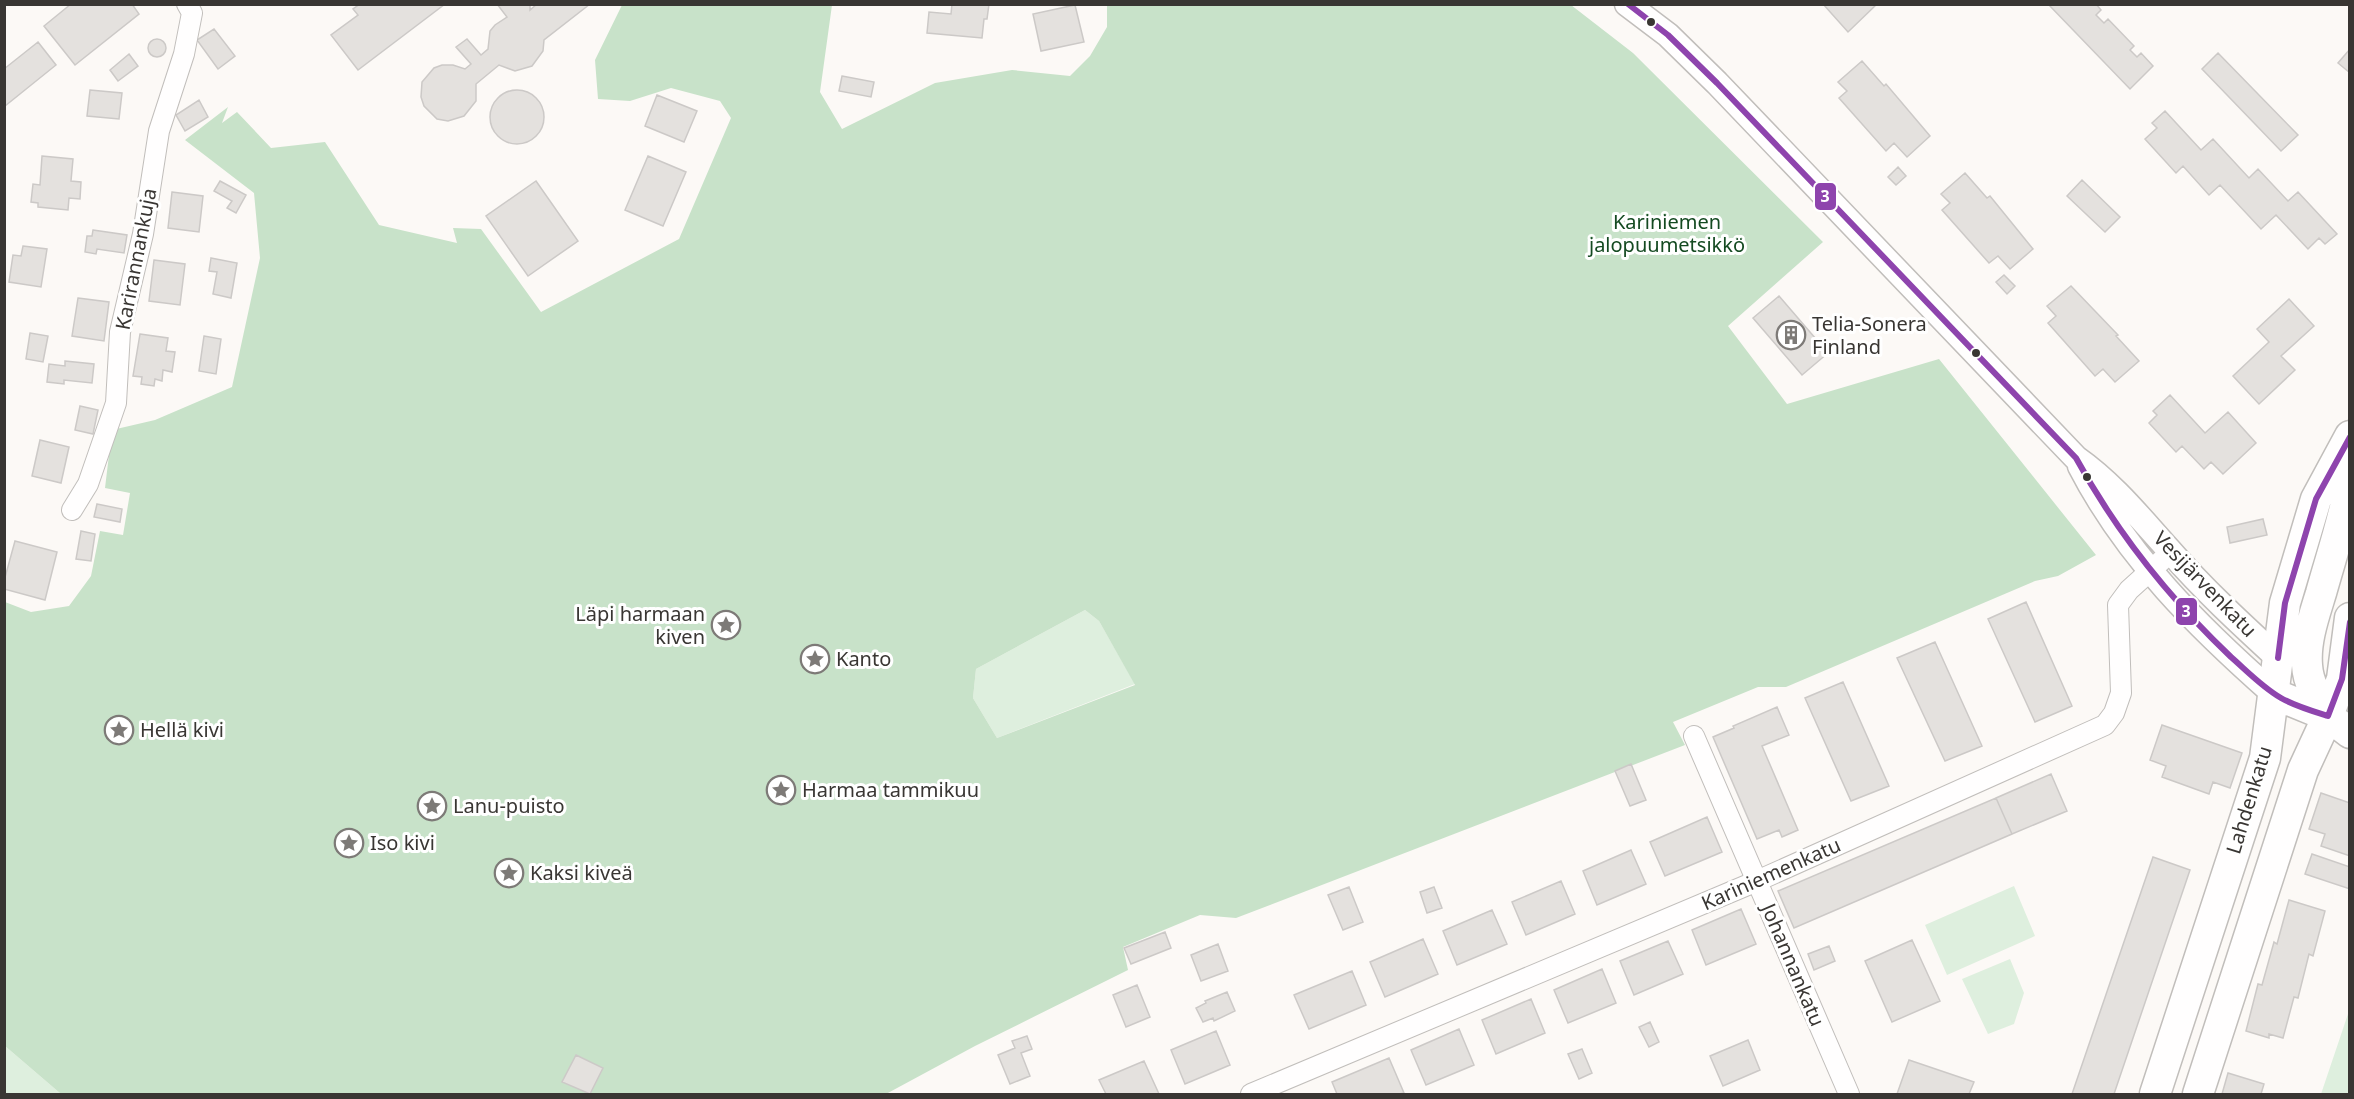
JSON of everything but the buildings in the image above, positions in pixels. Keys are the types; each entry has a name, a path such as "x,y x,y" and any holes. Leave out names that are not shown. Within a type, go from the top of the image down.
{"main road":[{"name":"Lahdenkatu","path":"2155,1095 2265,758 2285,603 2316,499 2349,436"},
{"path":"2339,725 2313,689 2307,667 2308,646 2315,613 2345,508 2349,485"},
{"name":"Lahdenkatu","path":"2198,1095 2303,770 2339,725 2346,682 2349,618"},
{"name":"Vesijärvenkatu","path":"2278,658 2346,682"},
{"name":"Vesijärvenkatu","path":"2274,694 2339,725"}],"street":[{"name":"Karirannankuja","path":"72,510 88,484 116,403 120,332 143,234 159,131 184,54 192,13 187,4"},
{"name":"Vesijärvenkatu","path":"1627,4 1668,35 1718,83 2076,458 2100,475 2241,624 2278,658"},
{"name":"Vesijärvenkatu","path":"2076,458 2105,511 2149,571 2204,630 2274,694"},
{"name":"Kariniemenkatu","path":"1251,1095 1291,1087 2105,725 2114,713 2121,693 2118,605 2129,590 2171,552"},
{"name":"Johannankatu","path":"1694,736 1848,1095"}],"green space":[{"name":"Kariniemen jalopuumetsikkö","path":"622,5 832,5 820,92 842,129 935,83 1012,70 1070,76 1090,56 1107,27 1107,5 1571,5 1633,53 1823,242 1728,326 1787,404 1939,359 2096,555 2058,576 2035,581 1786,687 1758,687 1673,722 1685,745 1236,918 1200,915 1123,947 1128,970 975,1046 886,1094 61,1094 5,1046 5,602 31,612 69,606 91,576 100,531 123,535 130,493 105,488 112,430 155,420 232,387 260,258 254,193 185,140 228,107 222,123 237,112 271,148 325,142 379,225 457,243 453,228 481,229 541,312 679,239 731,118 720,101 671,88 630,101 598,99 595,60","holes":["1085,610 1099,621 1135,685 997,738 973,698 976,669"]},
{"path":"1085,610 1099,621 1135,684 997,738 973,698 976,669"},
{"path":"2014,886 2035,936 1947,975 1925,925"},
{"path":"2010,959 2024,993 2014,1024 1988,1034 1962,979"},
{"path":"2349,1011 2349,1094 2321,1094"},
{"path":"5,1046 61,1094 5,1094"}],"transit line":[{"name":"3","path":"1628,4 1668,35 1717,83 2076,458 2109,512 2146,564 2186,612 2255,679 2286,701 2328,716 2342,679 2350,622"},
{"name":"3","path":"2278,658 2285,603 2316,499 2350,437"}],"place":[{"name":"Telia-Sonera Finland","path":"1791,335"},
{"name":"Läpi harmaan kiven","path":"726,625"},
{"name":"Kanto","path":"815,659"},
{"name":"Hellä kivi","path":"119,730"},
{"name":"Harmaa tammikuu","path":"781,790"},
{"name":"Lanu-puisto","path":"432,806"},
{"name":"Iso kivi","path":"349,843"},
{"name":"Kaksi kiveä","path":"509,873"}]}
